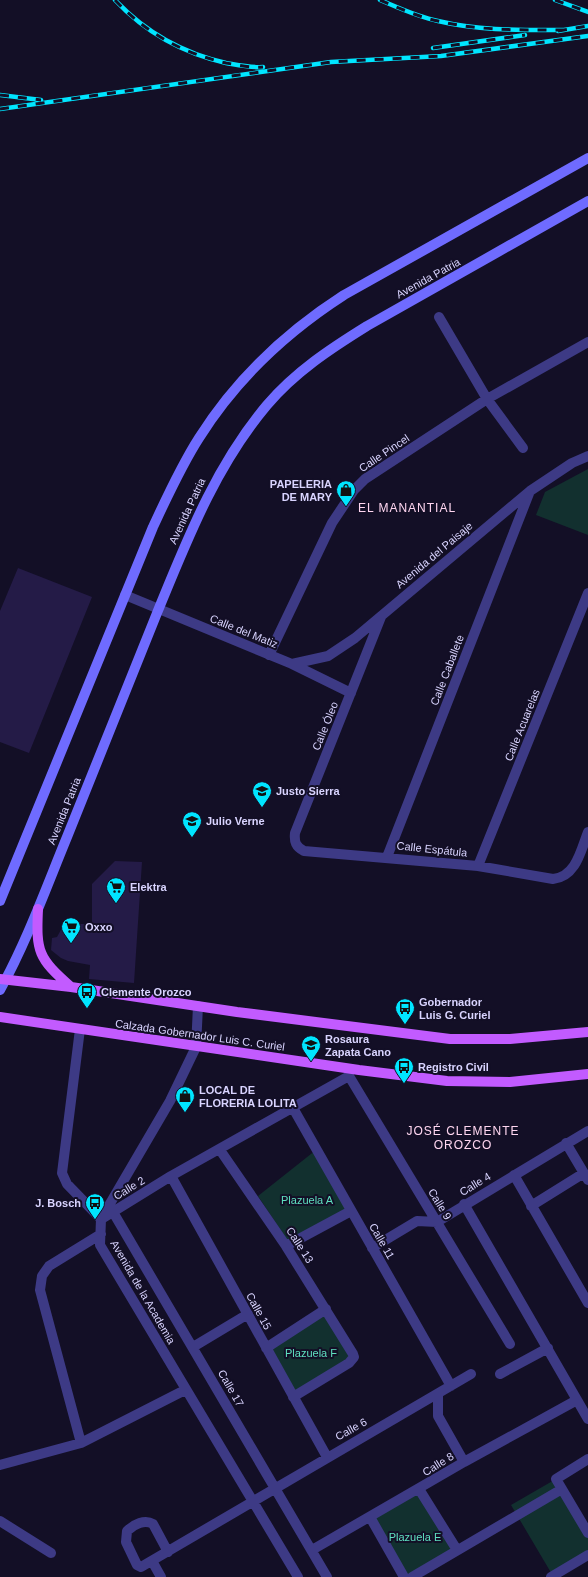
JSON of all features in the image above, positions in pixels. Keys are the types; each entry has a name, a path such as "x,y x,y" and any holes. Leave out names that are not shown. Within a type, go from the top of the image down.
{"main road":[{"path":"38,909 36,934 39,949 55,973 71,987"},
{"path":"3,979 450,1039 510,1039 588,1032"},
{"name":"Calzada Gobernador Luis C. Curiel","path":"0,1017 196,1047 447,1081 510,1082 588,1074"}],"street":[{"name":"Avenida Patria","path":"0,901 153,527 172,486 199,438 226,400 258,363 311,316 344,295 588,158"},
{"name":"Avenida Patria","path":"0,990 3,979 38,909 184,544 217,477 232,451 268,405 289,382 310,363 367,326 588,201"},
{"path":"440,317 487,399 523,448"},
{"name":"Calle Pincel","path":"269,655 332,523 354,490 364,479 487,399 588,342"},
{"name":"Avenida del Paisaje","path":"292,664 328,656 355,638 530,491 572,463 588,456"},
{"name":"Calle Caballete","path":"387,857 530,491"},
{"name":"Calle Acuarelas","path":"478,866 588,593"},
{"name":"Calle del Matiz","path":"126,595 292,664 351,693"},
{"name":"Calle Óleo","path":"296,845 294,839 295,833 381,617"},
{"name":"Calle Espátula","path":"296,845 304,851 478,866 553,878 566,876 574,866 588,832"},
{"path":"80,1029 62,1173 67,1184 101,1219 170,1101 196,1047 198,1006"},
{"name":"Calle 2","path":"101,1219 171,1176 220,1150 349,1076"},
{"name":"Calle 9","path":"349,1076 510,1344"},
{"name":"Calle 11","path":"293,1108 451,1386"},
{"name":"Calle 4","path":"436,1222 588,1131"},
{"path":"531,1206 586,1176 566,1144"},
{"name":"Calle 13","path":"220,1150 286,1246 352,1351 354,1357 348,1364 333,1374 293,1397"},
{"path":"514,1175 588,1303"},
{"name":"Calle 15","path":"171,1176 326,1457"},
{"name":"Calle 9","path":"464,1204 588,1419"},
{"path":"286,1246 351,1211"},
{"name":"Calle 17","path":"113,1212 327,1577"},
{"name":"Avenida de la Academia","path":"101,1219 100,1245 185,1390 298,1577"},
{"path":"372,1248 417,1221 436,1222"},
{"path":"81,1443 40,1290 42,1276 49,1266 101,1234"},
{"path":"266,1348 326,1309"},
{"path":"193,1347 248,1314"},
{"path":"500,1374 548,1348"},
{"name":"Calle 6","path":"168,1552 326,1457 438,1395 471,1374"},
{"path":"0,1465 81,1443 185,1390"},
{"path":"438,1395 438,1416 464,1462"},
{"name":"Calle 8","path":"312,1550 464,1462 577,1400"},
{"path":"588,1459 556,1479 588,1533"},
{"path":"419,1489 457,1550"},
{"path":"412,1577 562,1489"},
{"path":"370,1517 404,1577"},
{"path":"0,1521 51,1553"},
{"path":"142,1522 150,1522 153,1524 168,1552 141,1567 137,1565 126,1542 126,1535 130,1528 142,1522"},
{"path":"550,1577 588,1555"},
{"path":"152,1561 161,1577"}],"green space":[{"path":"588,469 588,535 536,515 545,492"},
{"name":"Plazuela A","path":"316,1150 351,1211 292,1247 258,1196"},
{"name":"Plazuela F","path":"326,1309 354,1357 293,1397 266,1348"},
{"path":"556,1479 588,1534 588,1555 553,1576 511,1505"},
{"name":"Plazuela E","path":"419,1489 457,1550 404,1577 370,1517"}],"building":[{"path":"18,568 92,597 29,753 0,742 0,611"},
{"name":"Elektra","path":"115,861 142,862 134,983 89,979 90,965 68,961 61,958 51,950 52,938 57,937 63,926 68,924 92,924 92,884"}],"railway":[{"path":"115,0 127,12 152,32 194,54 226,63 250,67 263,67"},
{"path":"380,0 423,17 469,27 564,30"},
{"path":"555,0 588,12"},
{"path":"558,31 588,26"},
{"path":"433,48 525,35"},
{"path":"0,109 331,62 441,56 588,36"},
{"path":"0,95 41,100"}],"place":[{"name":"PAPELERIA DE MARY","path":"346,507"},
{"name":"Justo Sierra","path":"262,808"},
{"name":"Julio Verne","path":"192,838"},
{"name":"Elektra","path":"116,904"},
{"name":"Oxxo","path":"71,944"},
{"name":"Clemente Orozco","path":"87,1009"},
{"name":"Gobernador Luis G. Curiel","path":"405,1025"},
{"name":"Rosaura Zapata Cano","path":"311,1062"},
{"name":"Registro Civil","path":"404,1084"},
{"name":"LOCAL DE FLORERIA LOLITA","path":"185,1113"},
{"name":"J. Bosch","path":"95,1220"}],"district":[{"name":"EL MANANTIAL","path":"407,508"},
{"name":"JOSÉ CLEMENTE OROZCO","path":"463,1138"}]}
